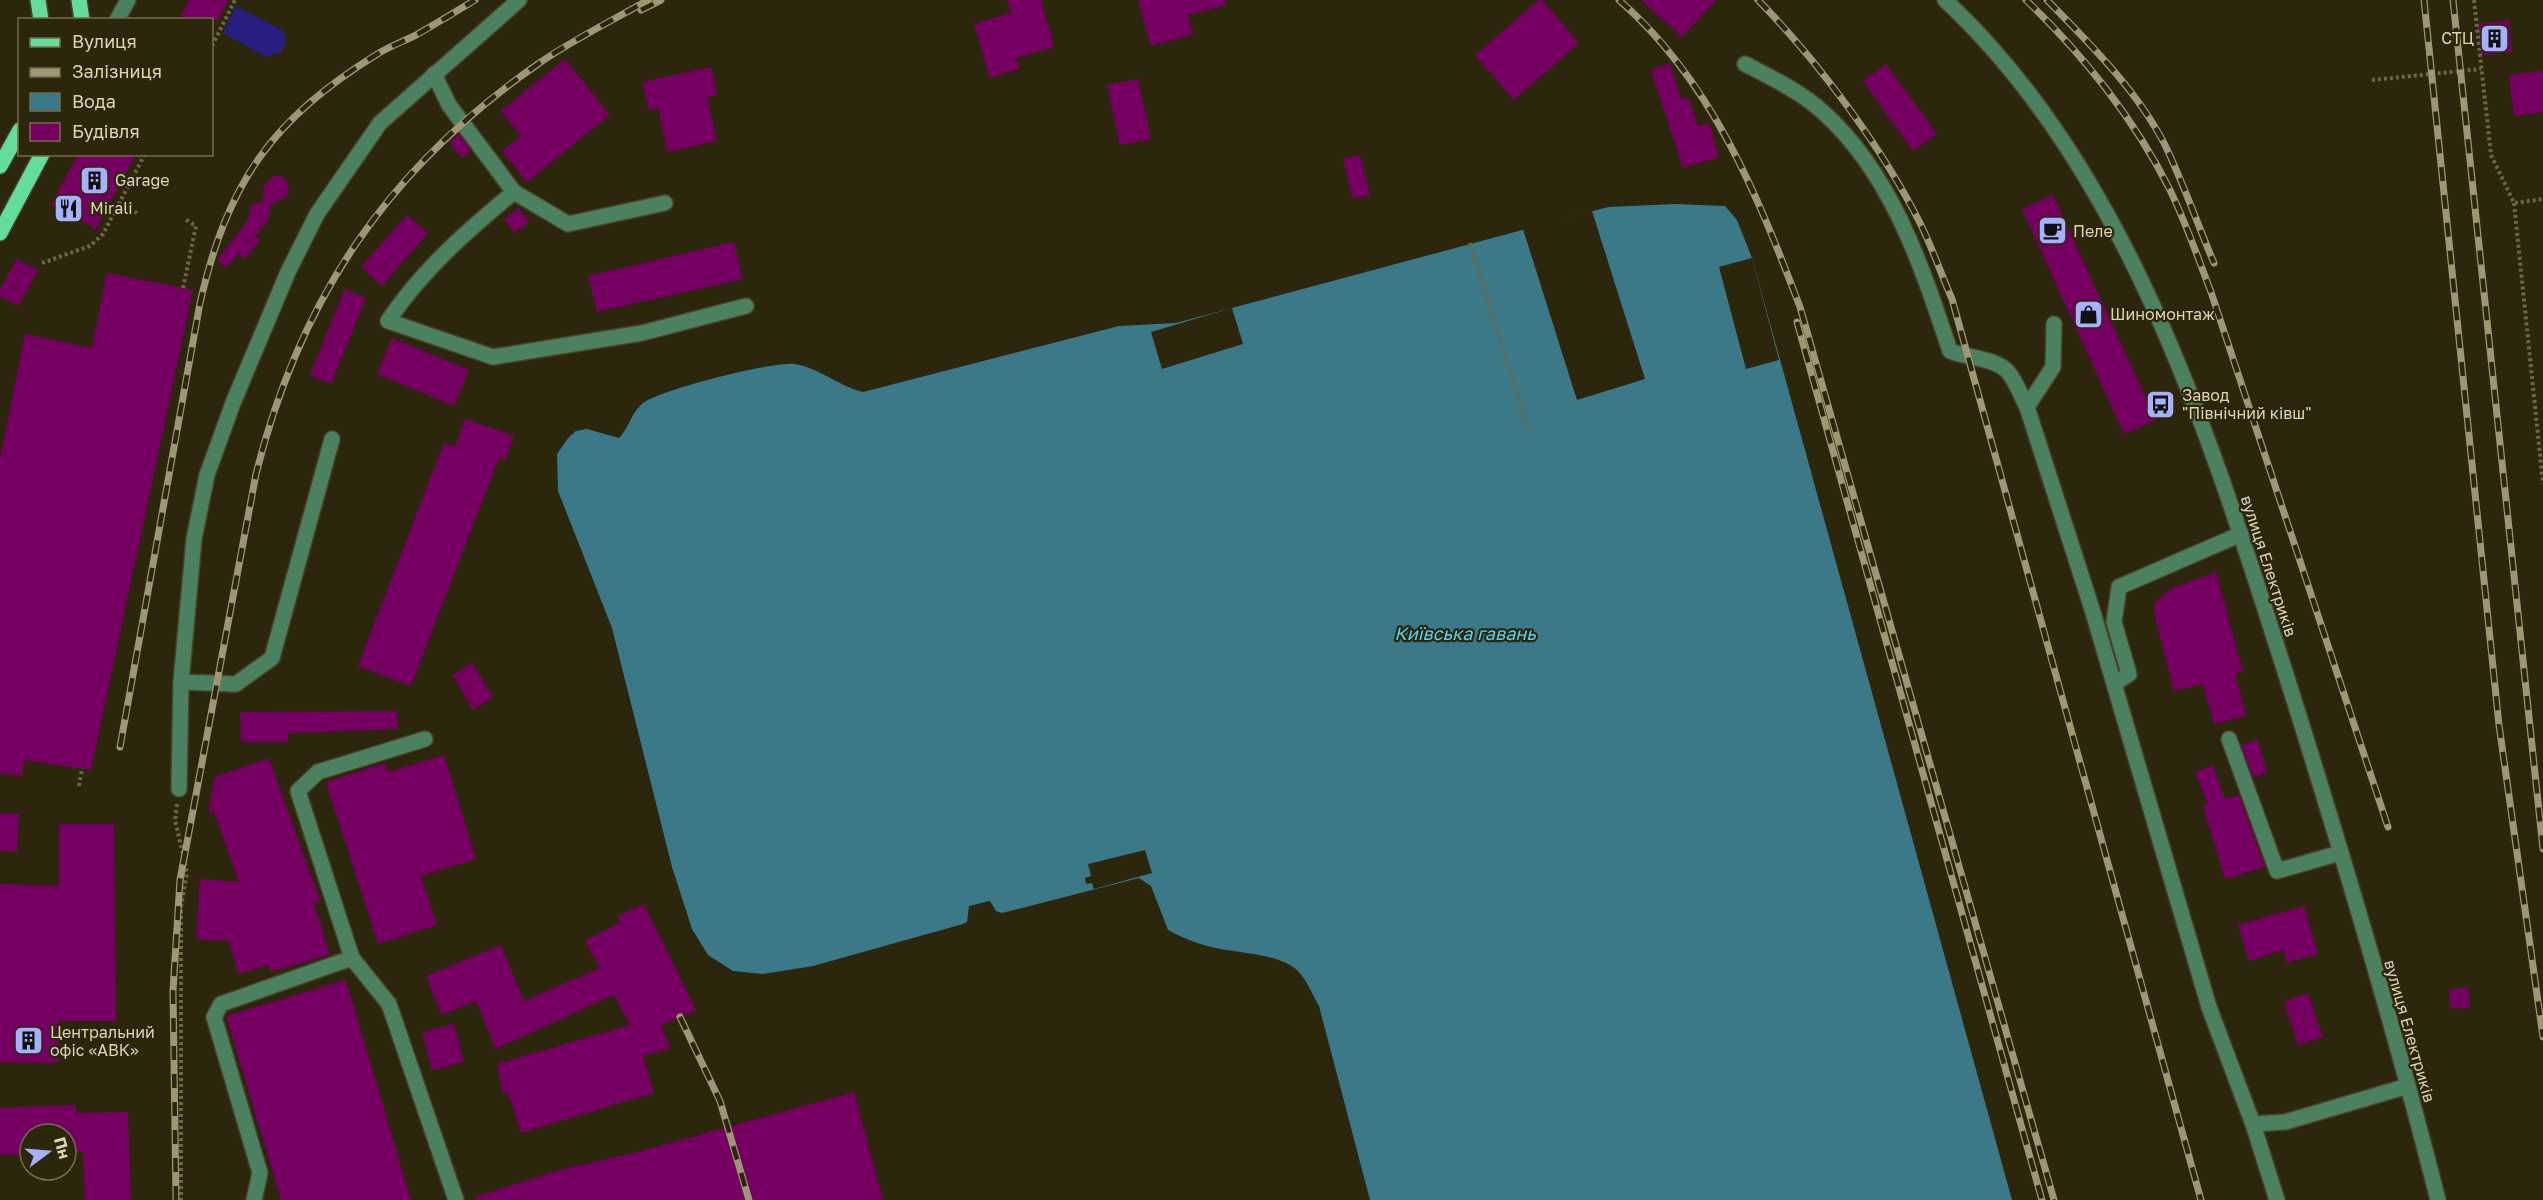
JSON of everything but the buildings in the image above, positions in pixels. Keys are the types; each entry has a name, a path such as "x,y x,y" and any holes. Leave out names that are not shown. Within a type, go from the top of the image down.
{"main road":[{"path":"38,0 41,18"},
{"path":"0,166 18,134"},
{"path":"0,233 41,156"}],"street":[{"path":"118,18 128,0"},
{"path":"179,789 181,682 194,539 207,475 271,310 317,214 345,170 380,123 519,0"},
{"name":"вулиця Електриків","path":"1945,0 1970,24 2021,83 2076,160 2118,234 2164,332 2241,534 2340,853 2408,1086 2433,1196"},
{"path":"1745,64 1778,81 1823,112 1860,152 1908,232 1950,351 1968,358 1985,359 2008,372 2026,407 2114,684 2209,1007 2253,1124 2277,1200"},
{"path":"434,75 450,105 514,192 568,224 665,204"},
{"path":"514,192 440,257 404,297 388,321 493,357 642,333 746,306"},
{"path":"2026,407 2053,367 2054,324"},
{"path":"181,682 236,684 272,658 332,439"},
{"path":"2114,684 2129,674 2114,622 2119,587 2241,534"},
{"path":"425,739 318,772 298,790 352,958 389,1004 456,1200"},
{"path":"2229,739 2277,871 2340,853"},
{"path":"254,1200 260,1173 214,1017 221,1004 352,958"},
{"path":"2253,1124 2285,1122 2408,1086"}],"path":[{"path":"213,44 235,0"},
{"path":"2474,0 2491,155 2514,203 2543,484"},
{"path":"2372,80 2481,69"},
{"path":"42,263 90,246 103,234 144,156"},
{"path":"2514,203 2543,199"},
{"path":"119,203 137,213"},
{"path":"183,288 196,226 185,219"},
{"path":"1470,243 1529,432"},
{"path":"79,786 82,768"},
{"path":"179,789 175,819 187,872 181,907 181,1200"}],"shaded area":[{"path":"236,6 284,31 286,43 281,52 266,57 223,33"}],"water":[{"name":"Київська гавань","path":"1675,204 1725,206 1737,220 1752,258 2012,1200 1370,1200 1319,1006 1304,978 1297,970 1281,961 1261,955 1207,946 1168,930 1151,886 1139,878 1002,913 996,911 990,901 969,906 967,922 963,924 813,966 763,974 733,971 708,955 692,929 672,867 612,628 558,491 557,454 576,431 587,429 619,438 638,408 652,398 692,384 764,367 783,364 804,366 863,392 1119,326 1176,323 1608,207"}],"pier":[{"path":"1592,211 1645,379 1577,400 1523,229"},
{"path":"1752,258 1779,360 1746,369 1719,267"},
{"path":"1232,308 1243,344 1162,369 1151,332"},
{"path":"1145,850 1152,873 1094,889 1092,883 1086,884 1085,878 1091,876 1088,864"}],"railway":[{"path":"120,747 200,303 211,260 241,188 260,157 283,129 310,103 379,53 416,35 475,0"},
{"path":"176,1200 173,991 180,880 256,474 275,410 298,350 325,294 357,242 394,193 437,147 485,104 538,64 648,0"},
{"path":"641,10 661,0"},
{"path":"1619,0 1652,32 1706,103 1728,142 1767,223 1800,307 2054,1200"},
{"path":"1758,0 1803,49 1868,135 1905,194 1920,223 1952,299 2201,1200"},
{"path":"2026,0 2068,43 2124,113 2141,138 2176,202 2211,292 2388,827"},
{"path":"2047,0 2111,67 2153,123 2164,143 2214,263"},
{"path":"2424,0 2499,725 2543,1037"},
{"path":"2453,0 2543,849"},
{"path":"1797,322 2042,1200"},
{"path":"680,1017 720,1101 749,1200"}],"place":[{"name":"СТЦ","path":"2495,38"},
{"name":"Garage","path":"94,180"},
{"name":"Mirali","path":"69,208"},
{"name":"Пеле","path":"2052,231"},
{"name":"Шиномонтаж","path":"2089,314"},
{"name":"Завод \"Північний кiвш\"","path":"2161,404"},
{"name":"Центральний офіс «АВК»","path":"29,1041"}]}
